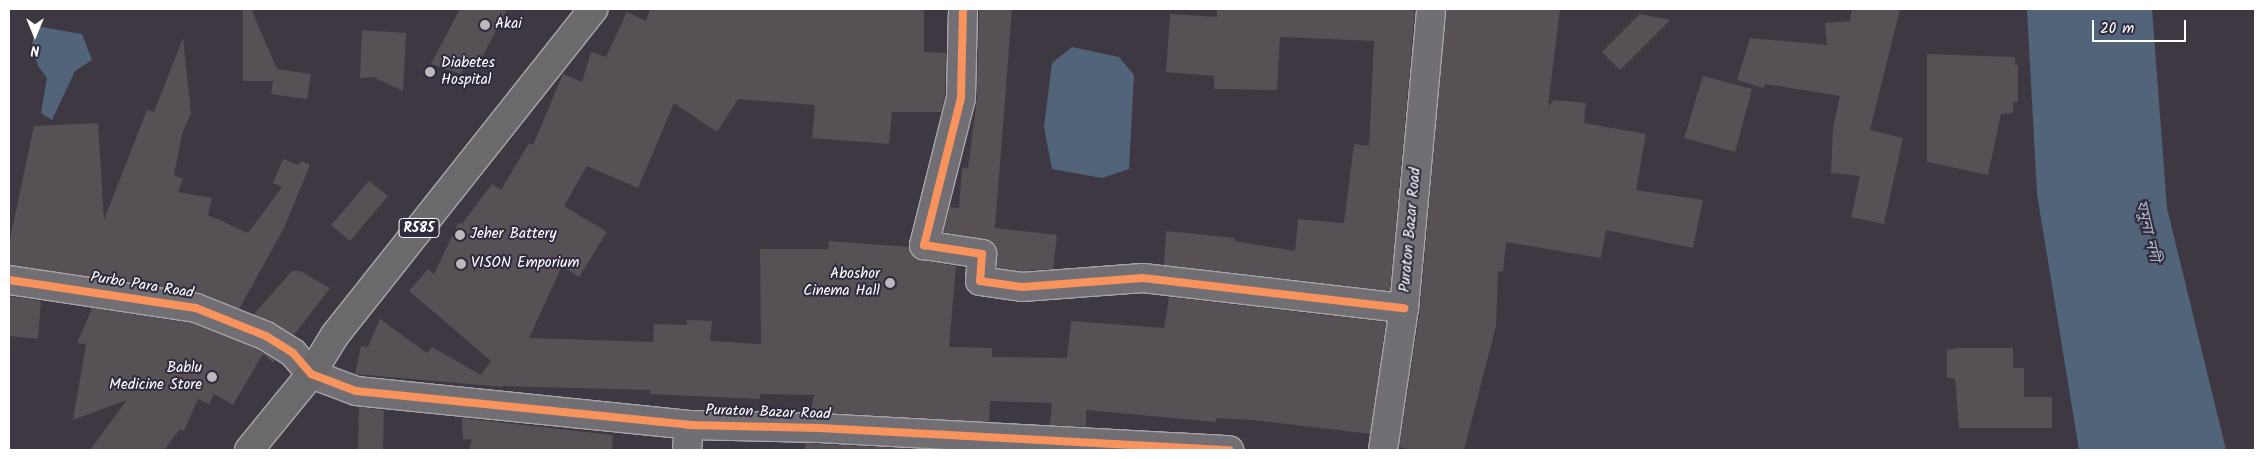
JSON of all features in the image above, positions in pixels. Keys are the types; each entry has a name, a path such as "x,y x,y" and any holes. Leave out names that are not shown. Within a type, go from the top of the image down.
{"main road":[{"name":"R585","path":"249,450 311,374 335,335 593,9"}],"street":[{"path":"963,9 962,98 924,245 982,254 980,281 1022,287 1143,278 1404,308"},
{"name":"Puraton Bazar Road","path":"1383,450 1404,308 1431,9"},
{"name":"Purbo Para Road","path":"9,280 196,308 266,336 293,354 311,374"},
{"name":"Puraton Bazar Road","path":"311,374 356,391 688,437 819,428 1229,450"}],"water":[{"name":"যমুনা নদী","path":"2027,9 2152,9 2167,208 2226,450 2079,450 2037,194"},
{"path":"35,26 82,34 92,60 75,71 52,120 41,113 47,78 38,66 32,45"},
{"path":"1072,47 1119,57 1134,75 1129,169 1102,178 1052,169 1044,127 1052,63"}],"building":[{"path":"243,9 251,9 277,69 311,74 307,99 271,94 273,81 243,81"},
{"path":"460,9 507,9 479,63 467,57 461,74 431,64"},
{"path":"650,9 924,9 924,52 946,53 945,96 941,112 892,112 889,144 812,138 815,105 738,99 717,132 674,103 638,188 587,166 564,206 607,232 579,277 562,266 529,338 653,342 654,324 687,325 687,320 712,321 710,341 761,344 760,249 828,249 829,241 909,247 913,256 921,260 956,266 949,347 992,348 992,357 1067,358 1071,321 1164,328 1169,297 1386,322 1370,434 1253,420 1216,418 1216,422 1086,410 1086,427 1050,425 1052,403 990,401 989,422 811,412 814,395 760,394 760,399 650,394 650,390 500,386 503,387 355,374 361,346 368,347 380,319 427,353 432,347 481,375 491,361 409,291 428,269 434,274 459,222 462,224 492,184 501,190 529,143 533,145 563,74 582,82 591,52 606,57 627,12 646,21"},
{"path":"979,9 1012,9 995,228 1057,235 1053,269 1023,271 997,268 996,248 991,241 943,232 950,207 959,208 962,168 968,168 977,98"},
{"path":"1217,9 1415,9 1390,291 1164,265 1166,231 1235,238 1235,241 1295,251 1298,219 1344,223 1354,144 1369,146 1374,41 1280,37 1277,90 1214,89 1214,76 1166,72 1170,14 1217,17"},
{"path":"1446,9 1560,9 1548,106 1554,100 1586,103 1584,123 1646,134 1636,190 1703,200 1693,248 1606,230 1601,258 1506,242 1503,272 1498,271 1496,326 1464,450 1412,450 1399,447 1420,310"},
{"path":"1852,9 1900,9 1870,130 1903,138 1884,224 1851,217 1860,176 1831,173 1833,127 1840,96 1765,84 1764,88 1737,80 1750,38 1827,45 1825,23 1850,21"},
{"path":"1640,14 1670,20 1620,70 1602,52"},
{"path":"362,30 406,33 403,91 373,77 360,78"},
{"path":"183,38 191,113 182,134 174,175 183,179 178,192 212,198 208,215 248,233 282,187 273,183 283,159 298,165 302,161 310,165 284,228 239,309 199,293 9,265 9,244 34,126 98,123 104,220 147,110 154,112"},
{"path":"1927,54 2015,57 2015,65 2018,65 2018,102 2013,102 2013,113 2001,114 1988,175 1927,162"},
{"path":"1703,76 1752,89 1735,152 1684,138"},
{"path":"369,181 388,196 350,241 331,225"},
{"path":"292,271 300,271 330,288 294,335 254,314"},
{"path":"9,296 41,301 38,339 9,336"},
{"path":"92,308 192,323 259,350 275,360 273,362 263,354 233,405 214,394 209,404 198,399 184,431 180,429 164,450 90,450 127,400 73,420 86,344 77,343"},
{"path":"1958,348 2013,348 2013,368 2024,368 2024,397 2052,397 2052,428 1959,428 1955,378 1947,378 1947,350"},
{"path":"359,407 384,410 383,450 358,450"},
{"path":"462,418 613,435 612,450 469,450 472,439 463,440"},
{"path":"806,443 818,444 942,450 804,450"}],"cycle path":[{"path":"963,9 961,98 924,245 982,254 980,281 1022,287 1143,278 1404,308"},
{"path":"9,280 196,308 266,336 293,353 311,374 356,391 689,425 819,428 1229,450"}],"place":[{"name":"Akai","path":"485,25"},
{"name":"Diabetes Hospital","path":"430,72"},
{"name":"Jeher Battery","path":"460,235"},
{"name":"VISON Emporium","path":"461,264"},
{"name":"Aboshor Cinema Hall","path":"890,283"},
{"name":"Bablu Medicine Store","path":"212,377"}]}
